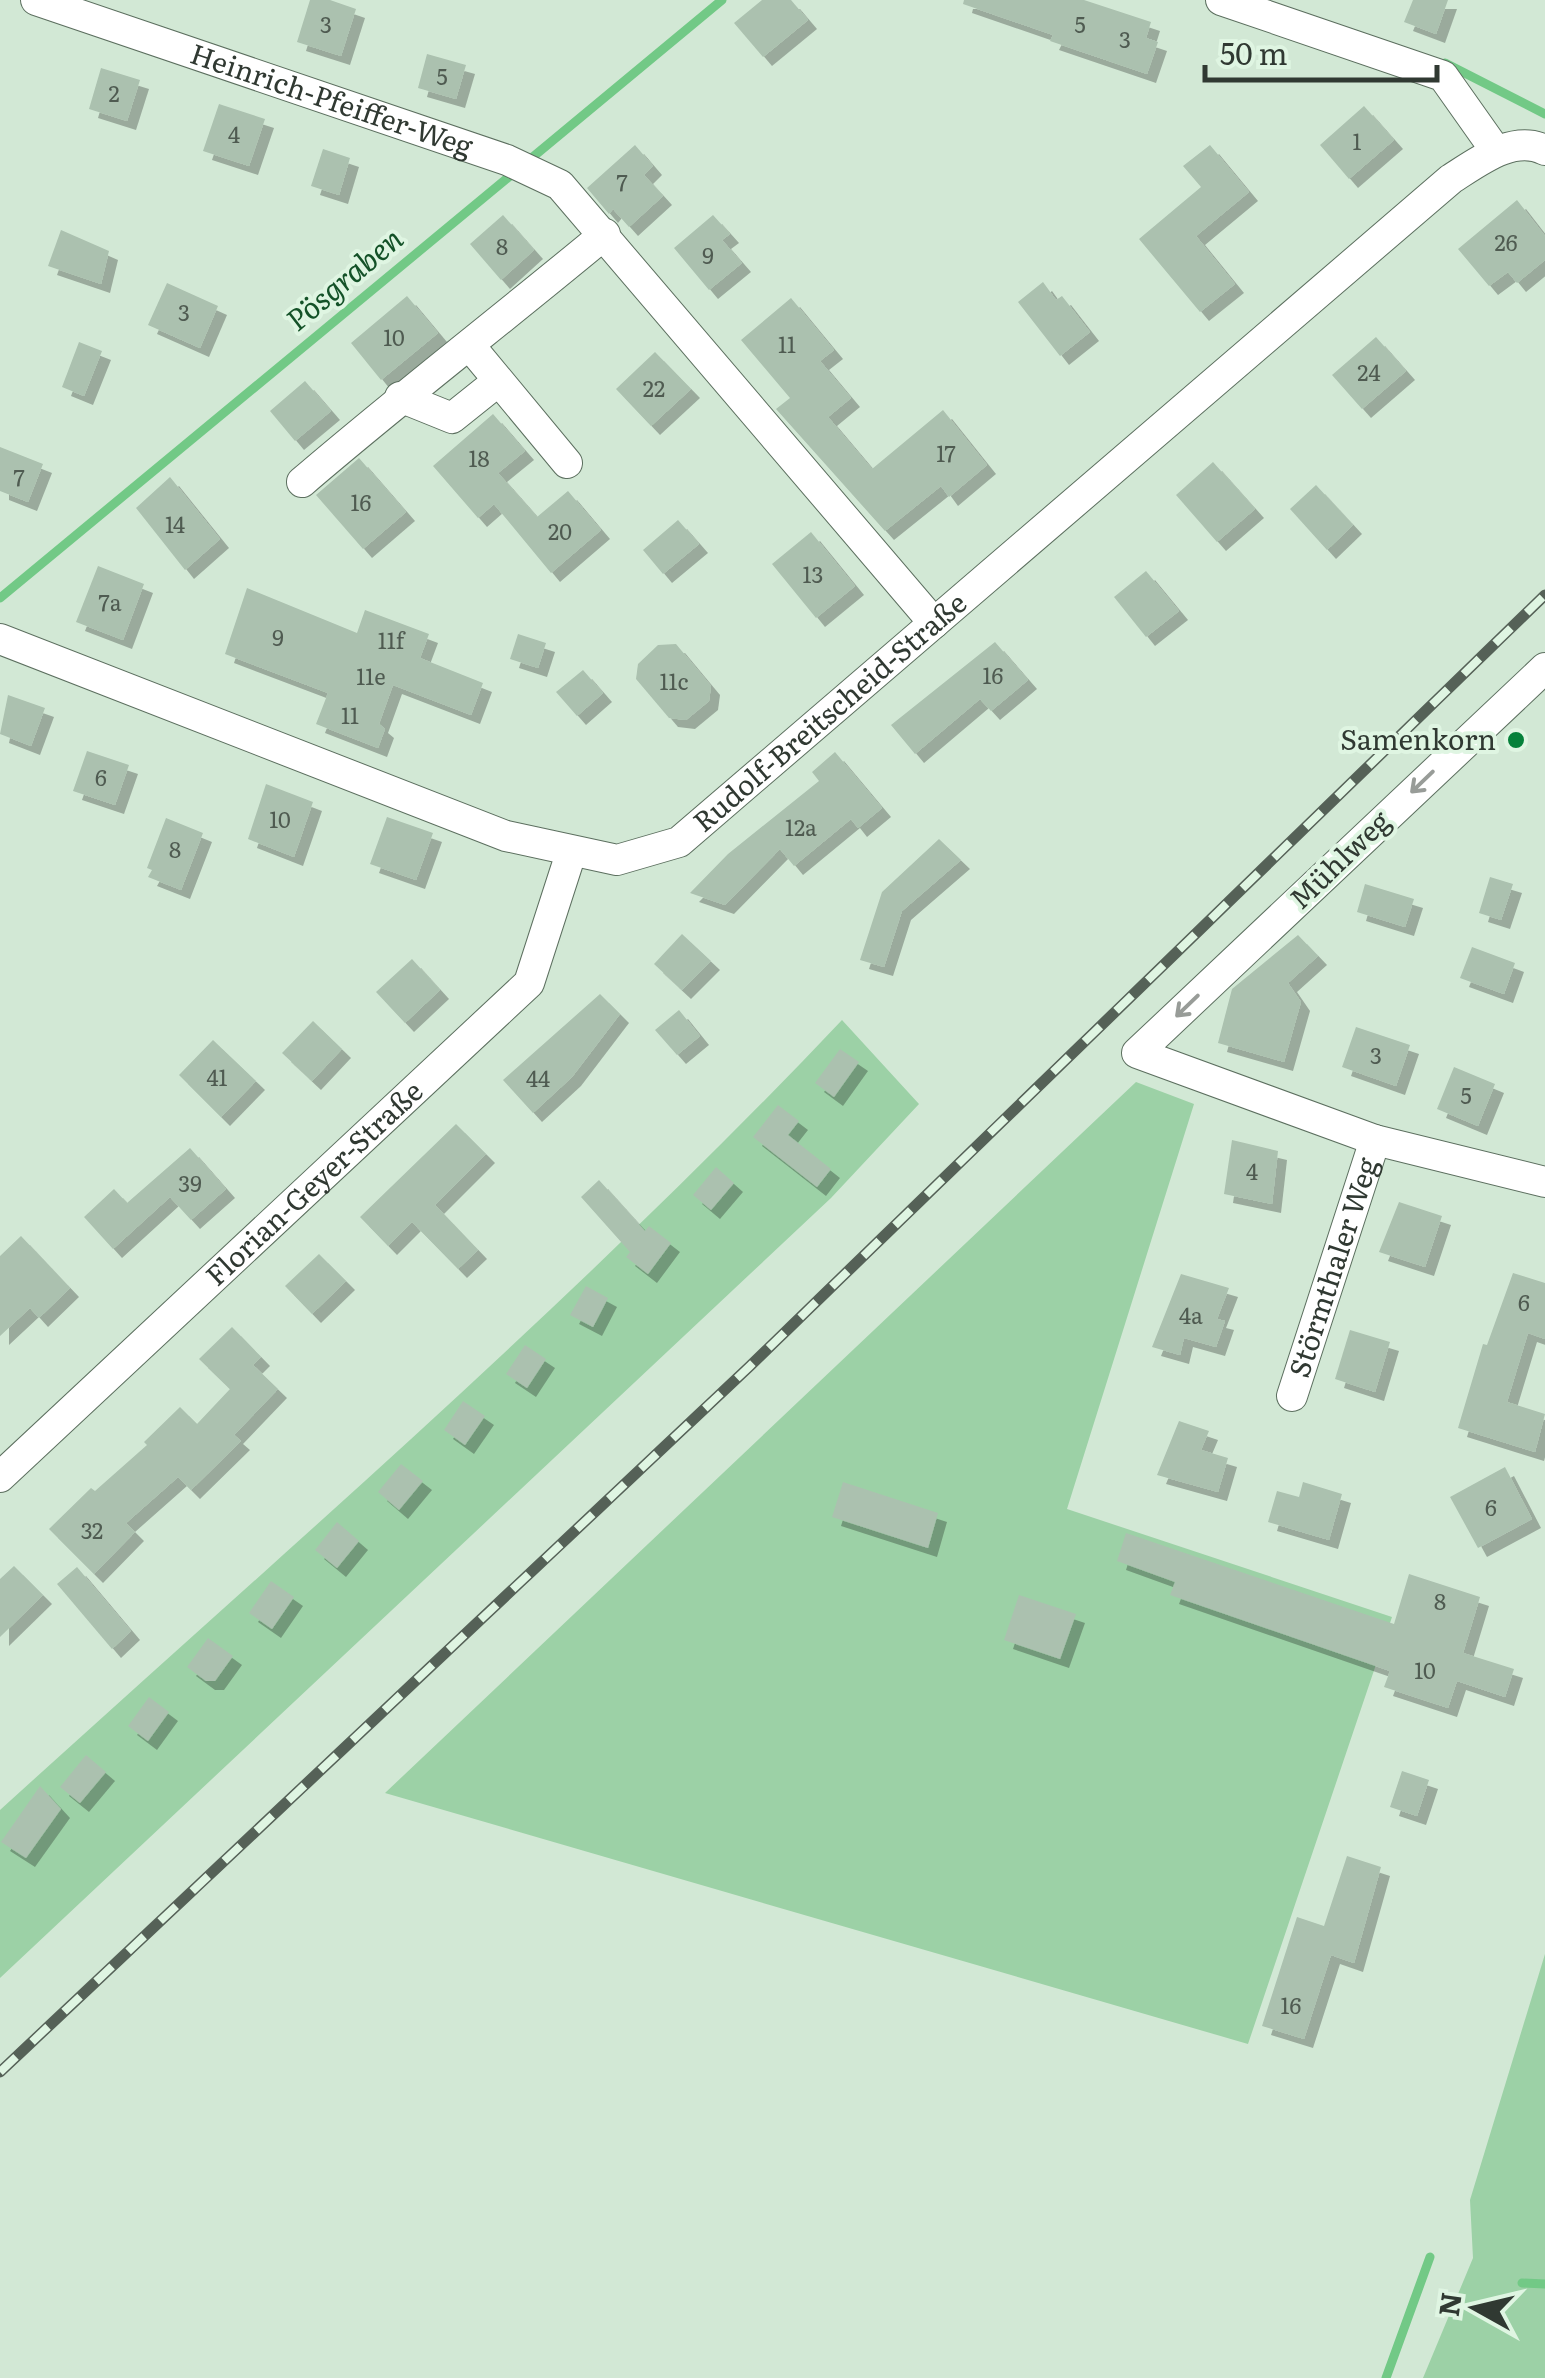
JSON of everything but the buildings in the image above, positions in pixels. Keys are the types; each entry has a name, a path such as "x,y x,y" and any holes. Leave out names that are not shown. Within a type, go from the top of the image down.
{"street":[{"name":"Heinrich-Pfeiffer-Weg","path":"36,0 524,168 560,186 934,623"},
{"path":"1221,0 1443,76 1496,151 1536,146 1545,150"},
{"name":"Rudolf-Breitscheid-Straße","path":"0,639 506,836 571,854 616,860 679,842 1452,179 1496,151"},
{"path":"302,482 400,397 470,346 605,234"},
{"path":"470,346 567,463"},
{"path":"400,397 452,418 496,382"},
{"name":"Mühlweg","path":"1137,1053 1545,668"},
{"name":"Florian-Geyer-Straße","path":"0,1477 529,983 571,854"},
{"name":"Störmthaler Weg","path":"1137,1053 1376,1140 1545,1182"},
{"name":"Störmthaler Weg","path":"1292,1396 1376,1140"}],"green space":[{"path":"842,1020 919,1104 831,1198 0,1978 0,1810 535,1324"},
{"path":"1136,1082 1194,1104 1067,1509 1392,1617 1248,2044 385,1793"},
{"path":"1545,1954 1545,2378 1423,2378 1473,2258 1470,2200"}],"waterway":[{"name":"Pösgraben","path":"528,161 722,0"},
{"name":"Pösgraben","path":"1445,63 1545,114"},
{"name":"Pösgraben","path":"0,598 516,171"},
{"path":"1386,2378 1430,2257"},
{"path":"1522,2283 1545,2284"}],"railway":[{"path":"0,2072 750,1366 1545,595"}],"place":[{"name":"Samenkorn","path":"1516,740"}]}
